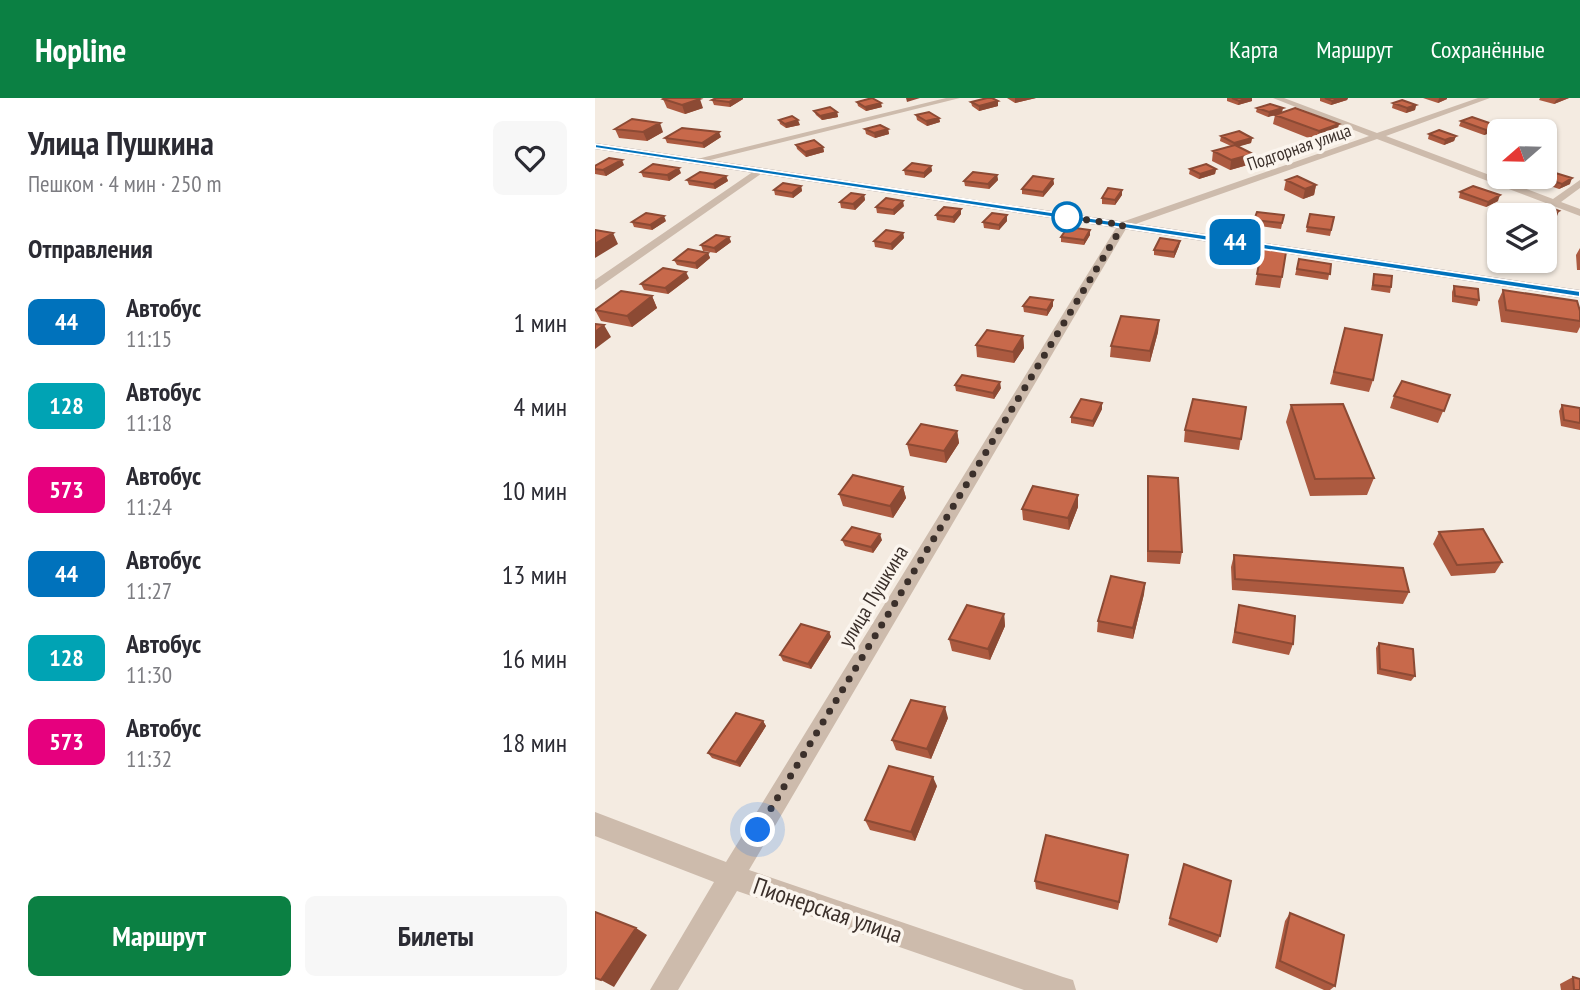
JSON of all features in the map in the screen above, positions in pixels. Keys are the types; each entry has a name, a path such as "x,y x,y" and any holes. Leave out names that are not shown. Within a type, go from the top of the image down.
{"main road":[{"path":"595,146 1580,294"}],"street":[{"path":"694,161 956,98"},
{"path":"1277,98 1551,203"},
{"name":"Подгорная улица","path":"1123,225 1486,98"},
{"path":"595,286 760,172"},
{"path":"1555,203 1580,183"},
{"path":"1557,205 1580,213"},
{"name":"улица Пушкина","path":"663,990 1123,225"},
{"name":"Пионерская улица","path":"595,824 730,876 1063,990"}],"building":[{"path":"736,98 729,102 712,100"},
{"path":"872,98 881,103 865,107 857,102"},
{"path":"987,98 998,101 979,106 971,102"},
{"path":"663,99 700,99 682,105"},
{"path":"1402,100 1416,105 1407,108 1393,103"},
{"path":"1270,104 1283,108 1269,112 1257,108"},
{"path":"830,107 837,112 820,116 814,111"},
{"path":"1295,108 1339,124 1319,131 1275,115"},
{"path":"929,112 939,118 926,121 916,115"},
{"path":"792,116 798,120 785,124 779,120"},
{"path":"1472,117 1487,122 1487,130 1486,130 1461,121"},
{"path":"632,119 660,123 643,132 615,129"},
{"path":"880,125 888,129 874,133 865,129"},
{"path":"682,128 719,132 702,143 665,138"},
{"path":"1439,130 1456,136 1445,140 1429,134"},
{"path":"1239,131 1252,138 1234,143 1221,136"},
{"path":"814,140 823,147 805,152 796,145"},
{"path":"1235,145 1253,154 1231,160 1213,151"},
{"path":"609,158 622,160 603,170 595,169 595,166"},
{"path":"912,163 931,166 924,173 904,170"},
{"path":"653,164 679,168 667,175 641,172"},
{"path":"1206,164 1216,169 1200,174 1190,169"},
{"path":"700,172 726,176 713,184 687,180"},
{"path":"973,172 997,175 988,184 964,181"},
{"path":"1557,173 1572,178 1562,184 1557,182"},
{"path":"1033,176 1053,179 1043,192 1022,189"},
{"path":"1297,176 1316,185 1305,189 1286,180"},
{"path":"783,183 801,186 792,193 774,190"},
{"path":"1473,186 1500,195 1488,202 1460,192"},
{"path":"1108,188 1122,190 1115,200 1102,198"},
{"path":"851,193 864,195 853,204 840,202"},
{"path":"886,198 903,201 893,210 876,207"},
{"path":"944,207 961,209 953,217 936,215"},
{"path":"1257,212 1284,215 1282,223 1254,220"},
{"path":"646,213 664,216 650,225 632,222"},
{"path":"992,213 1007,215 999,225 983,222"},
{"path":"1310,214 1334,217 1331,230 1307,227"},
{"path":"1068,227 1090,230 1084,240 1061,237"},
{"path":"595,230 613,233 595,244"},
{"path":"886,230 903,233 891,244 874,241"},
{"path":"716,235 729,237 714,248 701,245"},
{"path":"1160,238 1180,241 1174,252 1154,250"},
{"path":"1219,247 1239,250 1236,260 1215,257"},
{"path":"688,249 708,253 695,263 674,260"},
{"path":"1262,249 1286,252 1282,277 1257,274"},
{"path":"1299,259 1331,264 1330,274 1297,269"},
{"path":"663,268 686,272 665,288 641,284"},
{"path":"1374,274 1392,276 1391,287 1373,285"},
{"path":"1454,286 1478,289 1479,300 1455,296"},
{"path":"1503,290 1577,301 1580,321 1506,310"},
{"path":"621,291 652,296 627,316 595,310"},
{"path":"1030,297 1053,300 1047,310 1023,306"},
{"path":"1121,316 1159,320 1150,351 1111,346"},
{"path":"595,324 604,325 595,332"},
{"path":"1345,328 1382,335 1373,380 1334,372"},
{"path":"987,330 1023,336 1013,352 976,345"},
{"path":"962,375 1000,382 993,393 955,385"},
{"path":"1402,381 1450,395 1444,411 1394,396"},
{"path":"1081,399 1102,403 1093,421 1071,417"},
{"path":"1193,399 1246,407 1241,439 1185,430"},
{"path":"1343,404 1374,478 1315,479 1291,405"},
{"path":"1562,405 1580,408 1580,423 1564,420"},
{"path":"921,424 957,431 944,451 907,444"},
{"path":"853,475 903,487 890,506 839,494"},
{"path":"1148,476 1178,478 1182,552 1148,551"},
{"path":"1033,486 1078,495 1068,518 1022,509"},
{"path":"852,527 880,534 871,547 842,540"},
{"path":"1483,529 1502,562 1457,565 1439,532"},
{"path":"1234,555 1403,568 1409,592 1235,579"},
{"path":"1111,576 1145,583 1133,628 1098,621"},
{"path":"967,605 1004,614 988,649 949,639"},
{"path":"1239,605 1295,616 1293,644 1235,632"},
{"path":"801,624 829,632 808,664 780,655"},
{"path":"1379,643 1413,649 1415,676 1380,669"},
{"path":"911,700 945,707 927,749 892,740"},
{"path":"736,713 763,721 736,762 708,753"},
{"path":"889,766 933,777 911,832 865,820"},
{"path":"1046,835 1128,855 1119,902 1035,881"},
{"path":"1184,864 1231,881 1220,936 1170,918"},
{"path":"595,912 636,928 601,980 595,978"},
{"path":"1290,913 1344,935 1335,986 1280,961"},
{"path":"1573,977 1580,979 1580,990 1574,990"}],"bus line":[{"name":"44","path":"595,146 1580,294"}],"route":[{"path":"758,830 1123,225 1067,217"}]}
